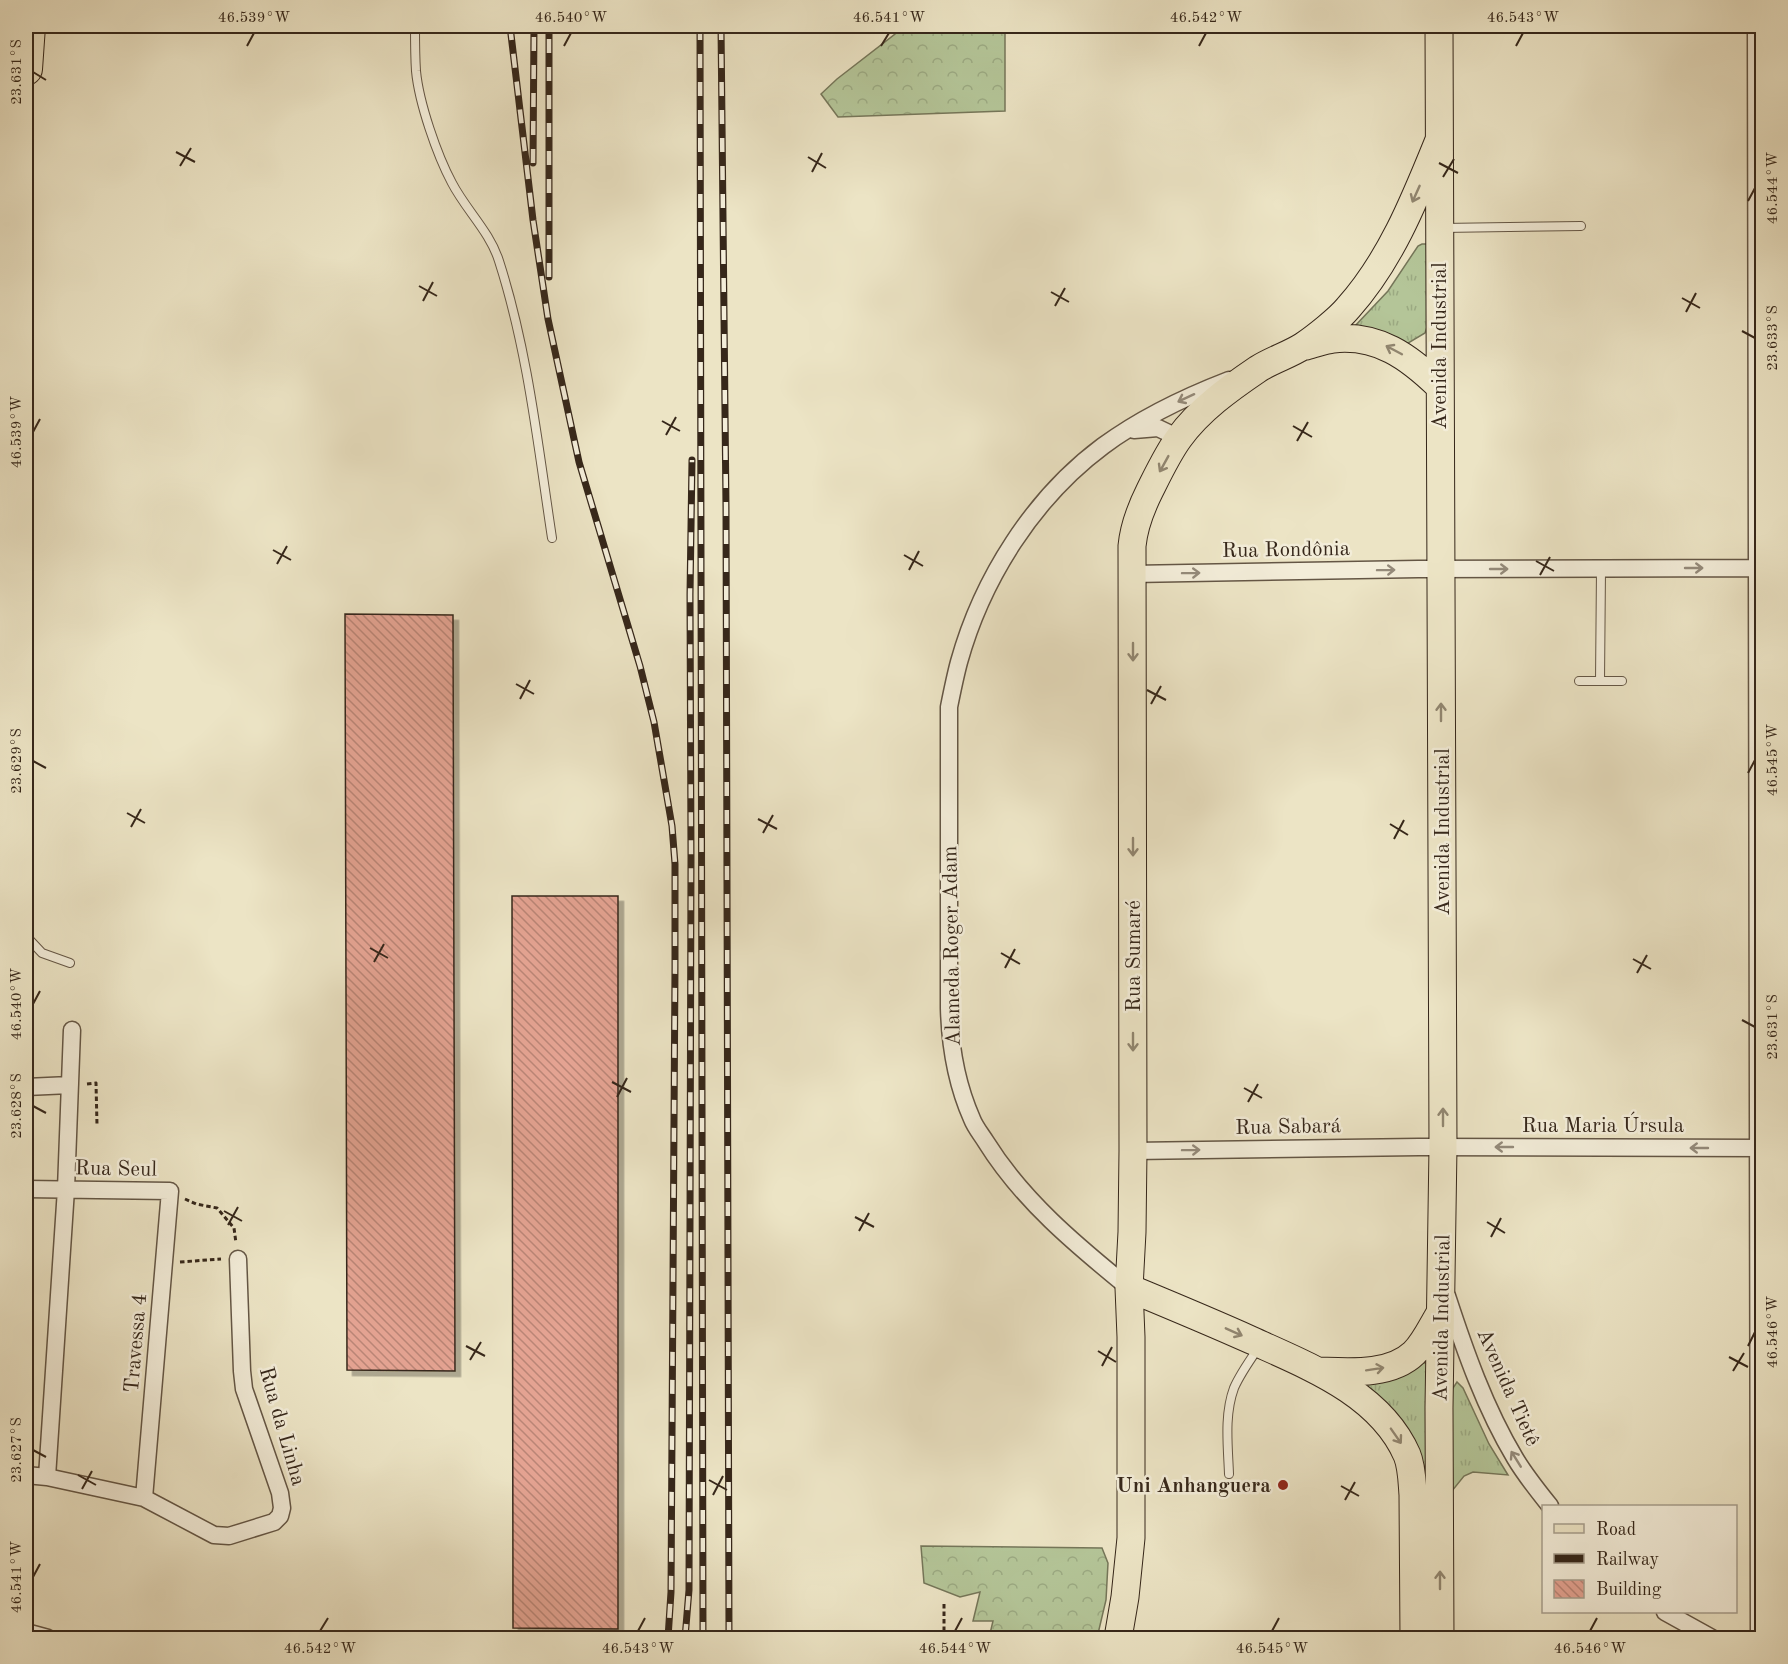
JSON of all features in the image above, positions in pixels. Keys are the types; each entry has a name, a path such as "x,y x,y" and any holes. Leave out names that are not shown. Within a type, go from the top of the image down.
{"highway":[{"path":"26,69 29,26"}],"main road":[{"name":"Avenida Industrial","path":"1439,26 1443,1147 1439,1408 1440,1638"},
{"name":"Rua Sumaré","path":"1302,347 1348,309 1375,274 1410,209 1439,140"},
{"name":"Rua Sumaré","path":"1118,1638 1131,1538 1129,1288 1133,1151 1133,535 1138,517 1155,480 1179,438 1214,401 1260,368 1302,347 1333,339 1362,340 1384,345 1405,356 1439,386"},
{"path":"1131,1337 1140,1318 1146,1312 1172,1305 1142,1262 1132,1232"},
{"name":"Alameda Roger Adam","path":"1129,1288 1261,1344 1317,1371 1347,1388 1387,1423 1408,1456 1413,1496 1414,1638"},
{"name":"Alameda Roger Adam","path":"1317,1371 1372,1370 1402,1362 1414,1353 1440,1312"}],"street":[{"path":"1756,26 1760,568 1760,1638"},
{"name":"Alameda Roger Adam","path":"1129,1288 1077,1246 1043,1213 999,1163 972,1119 957,1079 950,1042 949,1008 949,707 958,663 985,591 1008,550 1038,508 1082,464 1127,430 1185,399 1260,368"},
{"path":"1127,430 1158,428 1179,438"},
{"name":"Rua Rondônia","path":"1132,574 1760,568"},
{"path":"47,1477 66,1189 72,1030"},
{"path":"26,1087 70,1085"},
{"name":"Rua Maria Úrsula","path":"1443,1147 1760,1148"},
{"name":"Rua Sabará","path":"1133,1151 1443,1147"},
{"name":"Rua Seul","path":"26,1189 170,1191"},
{"name":"Travessa 4","path":"144,1498 170,1191"},
{"name":"Rua da Linha","path":"26,1475 47,1477 144,1498 214,1535 229,1536 274,1522 280,1516 282,1508 280,1493 244,1389 238,1259"},
{"name":"Avenida Tietê","path":"1441,1279 1461,1338 1498,1426 1515,1458 1549,1505"},
{"path":"1668,1613 1712,1638"},
{"path":"26,1632 48,1638"}],"lane":[{"path":"415,26 416,72 426,117 452,183 467,209 485,232 498,258 514,311 528,378 552,538"},
{"path":"1438,228 1581,226"},
{"path":"1600,681 1601,569"},
{"path":"26,677 28,650"},
{"path":"1580,681 1622,681"},
{"path":"26,936 42,953 70,963"},
{"path":"1229,1474 1229,1409 1234,1388 1261,1344"}],"path":[{"path":"70,1085 96,1083 97,1125"},
{"name":"Rua Seul","path":"170,1191 196,1204 218,1209 234,1228 238,1259"},
{"path":"165,1263 238,1259"},
{"path":"944,1604 944,1638"}],"green space":[{"path":"896,26 1005,26 1005,111 838,117 821,94 895,34"},
{"path":"1427,244 1427,327 1425,333 1405,345 1355,326 1388,291 1418,246"},
{"path":"1423,1362 1429,1365 1433,1494 1424,1495 1356,1382"},
{"path":"1457,1382 1463,1388 1489,1444 1508,1475 1473,1472 1464,1476 1452,1491 1451,1391"},
{"path":"921,1546 1102,1548 1108,1563 1106,1600 1097,1638 989,1638 993,1621 973,1621 980,1592 960,1597 924,1583"}],"building":[{"path":"345,614 453,615 455,1371 347,1370"},
{"path":"512,896 618,896 618,1629 513,1628"}],"railway":[{"path":"510,26 533,220 548,319 579,462 640,666 654,722 672,826 675,864 675,967 671,1592 668,1638"},
{"path":"533,163 534,26"},
{"path":"549,26 549,277"},
{"path":"700,26 703,1638"},
{"path":"721,26 726,507 729,1638"},
{"path":"685,1638 689,1590 692,460"}],"place":[{"name":"Uni Anhanguera","path":"1283,1485"}]}
